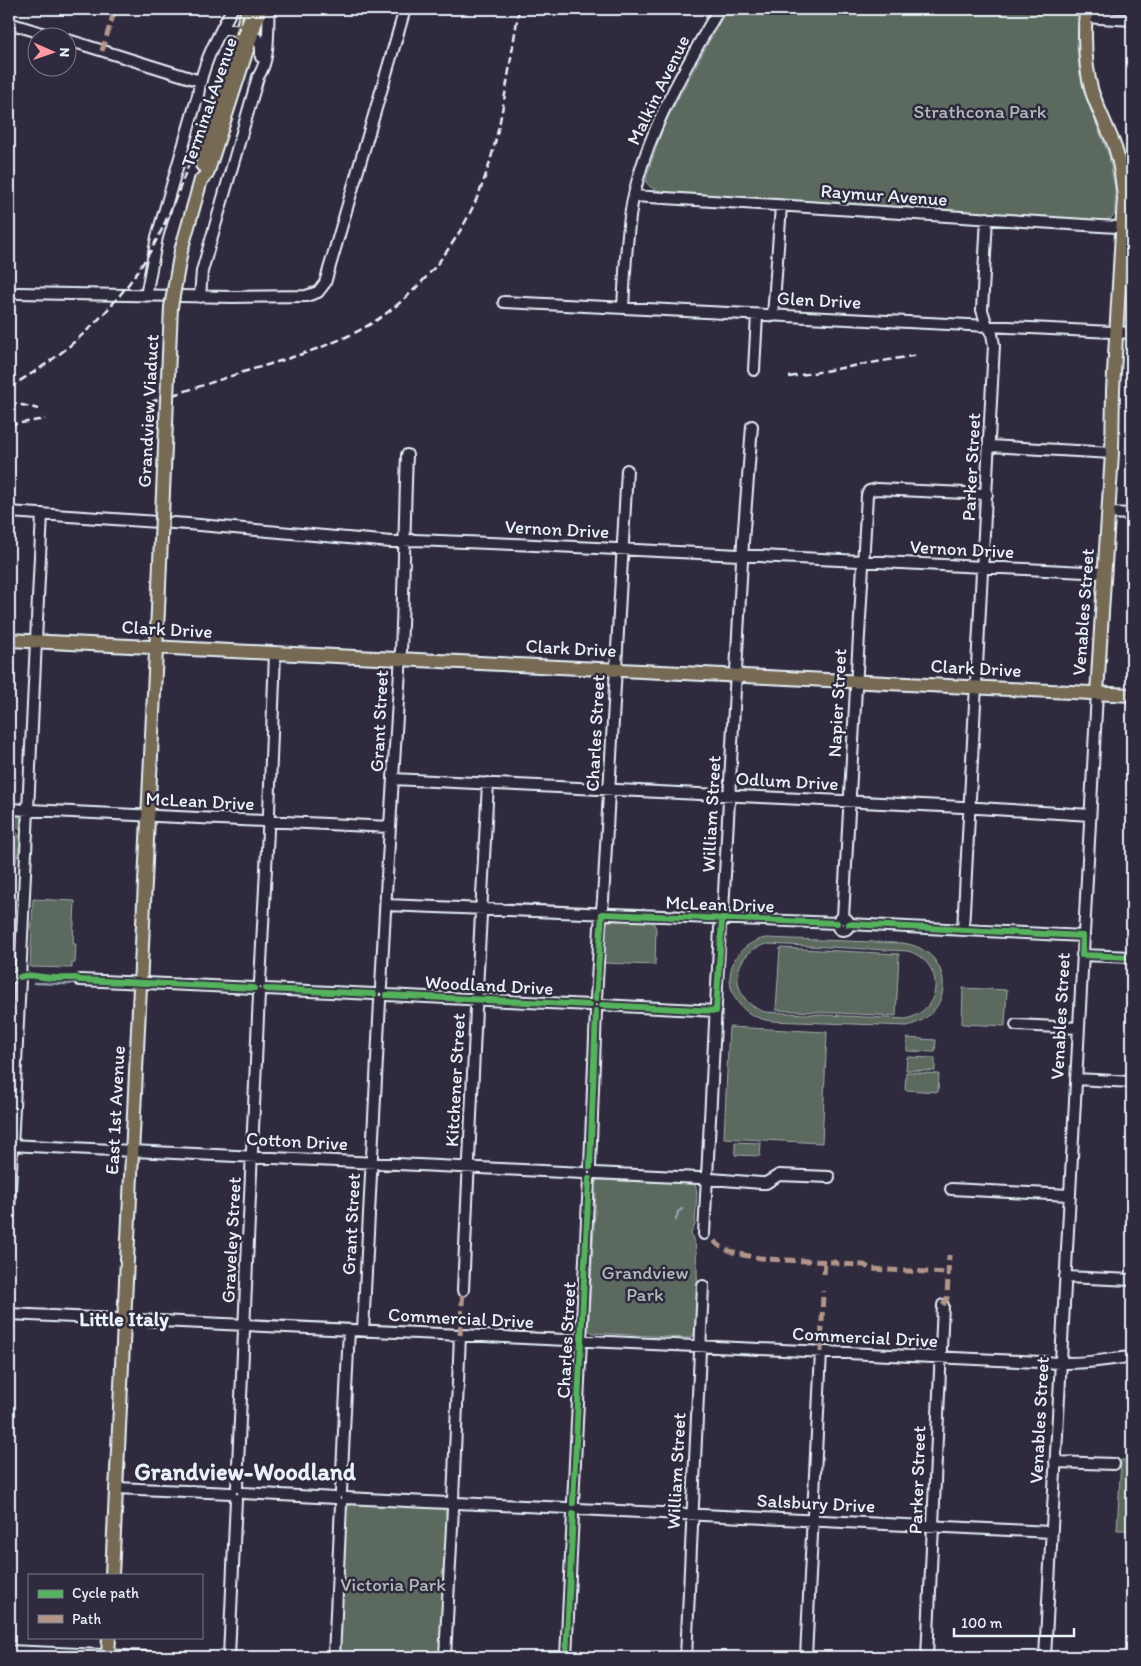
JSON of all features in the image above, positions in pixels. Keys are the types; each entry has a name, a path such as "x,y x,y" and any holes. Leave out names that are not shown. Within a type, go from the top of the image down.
{"main road":[{"name":"Terminal Avenue","path":"246,33 248,9"},
{"name":"Terminal Avenue","path":"201,180 200,170 246,33 260,9"},
{"name":"Venables Street","path":"1086,13 1084,41 1088,78 1097,106 1114,144 1123,182 1128,227 1117,332 1112,453 1097,693"},
{"name":"Grandview Viaduct","path":"156,646 171,307 180,251 201,180"},
{"name":"Clark Drive","path":"9,640 1132,694"},
{"name":"East 1st Avenue","path":"112,1574 156,646"},
{"path":"108,1656 109,1638"}],"street":[{"name":"Terminal Avenue","path":"146,296 157,237 198,95 200,81 211,51 232,9"},
{"name":"Terminal Avenue","path":"200,297 202,271 258,77 265,62 269,9"},
{"path":"18,293 200,297 306,296 318,292 325,283 405,9"},
{"name":"Malkin Avenue","path":"624,308 627,248 634,196 645,157 674,88 719,9"},
{"path":"1086,13 1132,20"},
{"path":"9,23 28,29"},
{"path":"222,28 246,33 258,39 261,47 258,77"},
{"path":"78,43 200,81"},
{"name":"Raymur Avenue","path":"634,196 1128,227"},
{"path":"773,316 781,206"},
{"name":"Parker Street","path":"963,930 984,567 994,345 992,334 987,326 982,310 987,218"},
{"name":"Glen Drive","path":"504,302 1132,333"},
{"path":"754,370 757,315"},
{"name":"William Street","path":"704,1234 752,426"},
{"path":"990,446 1112,453"},
{"name":"Grant Street","path":"364,1330 380,994 400,659 407,455"},
{"name":"Charles Street","path":"566,1657 596,1005 627,470"},
{"name":"Napier Street","path":"843,922 866,500 869,492 877,489 987,494"},
{"name":"Vernon Drive","path":"9,512 188,524 370,540 623,549 1105,573"},
{"path":"1108,513 1132,514"},
{"path":"9,1212 10,1146 42,514"},
{"name":"Graveley Street","path":"229,1657 275,653"},
{"name":"Venables Street","path":"1045,1657 1097,693"},
{"name":"Odlum Drive","path":"393,779 1090,815"},
{"name":"Kitchener Street","path":"462,1290 488,783"},
{"name":"McLean Drive","path":"9,809 390,827"},
{"name":"McLean Drive","path":"386,905 722,919 843,922 1083,936"},
{"path":"1082,955 1132,957"},
{"path":"9,977 20,977"},
{"name":"Woodland Drive","path":"80,980 716,1011"},
{"path":"1016,1025 1078,1028"},
{"path":"1076,1079 1132,1082"},
{"name":"Cotton Drive","path":"10,1146 252,1156 761,1183 766,1183 779,1175 829,1177"},
{"path":"951,1189 1070,1195"},
{"path":"1065,1277 1132,1280"},
{"name":"William Street","path":"686,1657 702,1286"},
{"name":"Parker Street","path":"927,1657 943,1305"},
{"name":"Commercial Drive","path":"9,1314 1061,1363 1092,1363 1120,1357"},
{"path":"334,1657 349,1330"},
{"path":"445,1657 460,1335"},
{"path":"1120,1357 1132,1349"},
{"path":"806,1657 821,1352"},
{"path":"1120,1357 1132,1357"},
{"path":"1055,1462 1114,1464"},
{"name":"Salsbury Drive","path":"116,1488 1052,1532"},
{"path":"9,1652 149,1657"}],"green space":[{"name":"Strathcona Park","path":"727,9 1079,9 1077,45 1080,74 1087,100 1109,156 1115,189 1115,214 1110,219 1103,220 671,192 649,186 646,182 647,175 665,122"},
{"path":"9,812 15,812 21,818 20,829 12,827 21,838 15,867 9,868 11,860 9,851"},
{"path":"33,899 75,901 73,944 76,944 75,963 72,963 72,968 30,967"},
{"path":"607,922 653,922 656,928 655,965 603,963 605,926"},
{"path":"765,938 902,943 919,948 932,957 940,969 943,982 942,996 935,1009 924,1019 907,1026 771,1021 754,1016 742,1007 734,995 730,981 731,968 738,955 749,945","holes":["767,944 908,951 920,957 929,965 934,975 935,986 928,1006 919,1014 906,1019 765,1012 753,1006 744,998 739,988 740,966 745,957 754,949"]},
{"path":"780,948 899,954 896,1016 776,1010"},
{"path":"963,988 1007,990 1005,1026 962,1024"},
{"path":"729,1027 827,1032 822,1143 724,1138"},
{"path":"907,1038 936,1040 935,1052 907,1051"},
{"path":"907,1057 935,1058 935,1071 906,1070"},
{"path":"906,1072 939,1074 938,1092 905,1090"},
{"path":"735,1142 761,1143 760,1156 735,1155"},
{"name":"Grandview Park","path":"599,1180 695,1184 697,1192 695,1225 691,1233 696,1251 697,1291 696,1320 693,1336 689,1338 593,1333 588,1330 596,1193 593,1189 595,1182"},
{"path":"1121,1460 1132,1460 1132,1530 1117,1530"},
{"name":"Victoria Park","path":"352,1504 442,1508 447,1514 440,1657 340,1657 338,1654 346,1510"}],"waterway":[{"path":"34,983 73,983"},
{"path":"676,1220 678,1212 682,1209"}],"railway":[{"path":"9,387 54,358 94,324 129,284 144,262 164,226 186,172 246,9"},
{"path":"150,402 295,356 348,336 371,324 393,309 431,272 462,228 484,180 501,117 519,9"},
{"path":"789,377 918,355"},
{"path":"9,402 39,409"},
{"path":"9,425 45,419"}],"marked path":[{"path":"102,51 115,9"},
{"path":"714,1241 723,1248 753,1257 835,1262 838,1264 864,1265 871,1269 948,1273"},
{"path":"943,1305 947,1298 949,1255"},
{"path":"824,1274 825,1261"},
{"path":"460,1335 463,1290"},
{"path":"821,1352 823,1291"}],"cycle path":[{"path":"596,999 602,914 837,923"},
{"path":"602,1005 716,1011 722,919"},
{"path":"849,924 1083,936 1082,955 1132,957"},
{"path":"20,977 76,978 80,980 254,988"},
{"path":"266,989 374,994"},
{"path":"386,995 590,1005"},
{"path":"590,1167 596,1011"},
{"path":"573,1503 589,1179"},
{"path":"566,1657 573,1514"}],"district":[{"name":"Little Italy","path":"124,1319"},
{"name":"Grandview-Woodland","path":"245,1471"}]}
